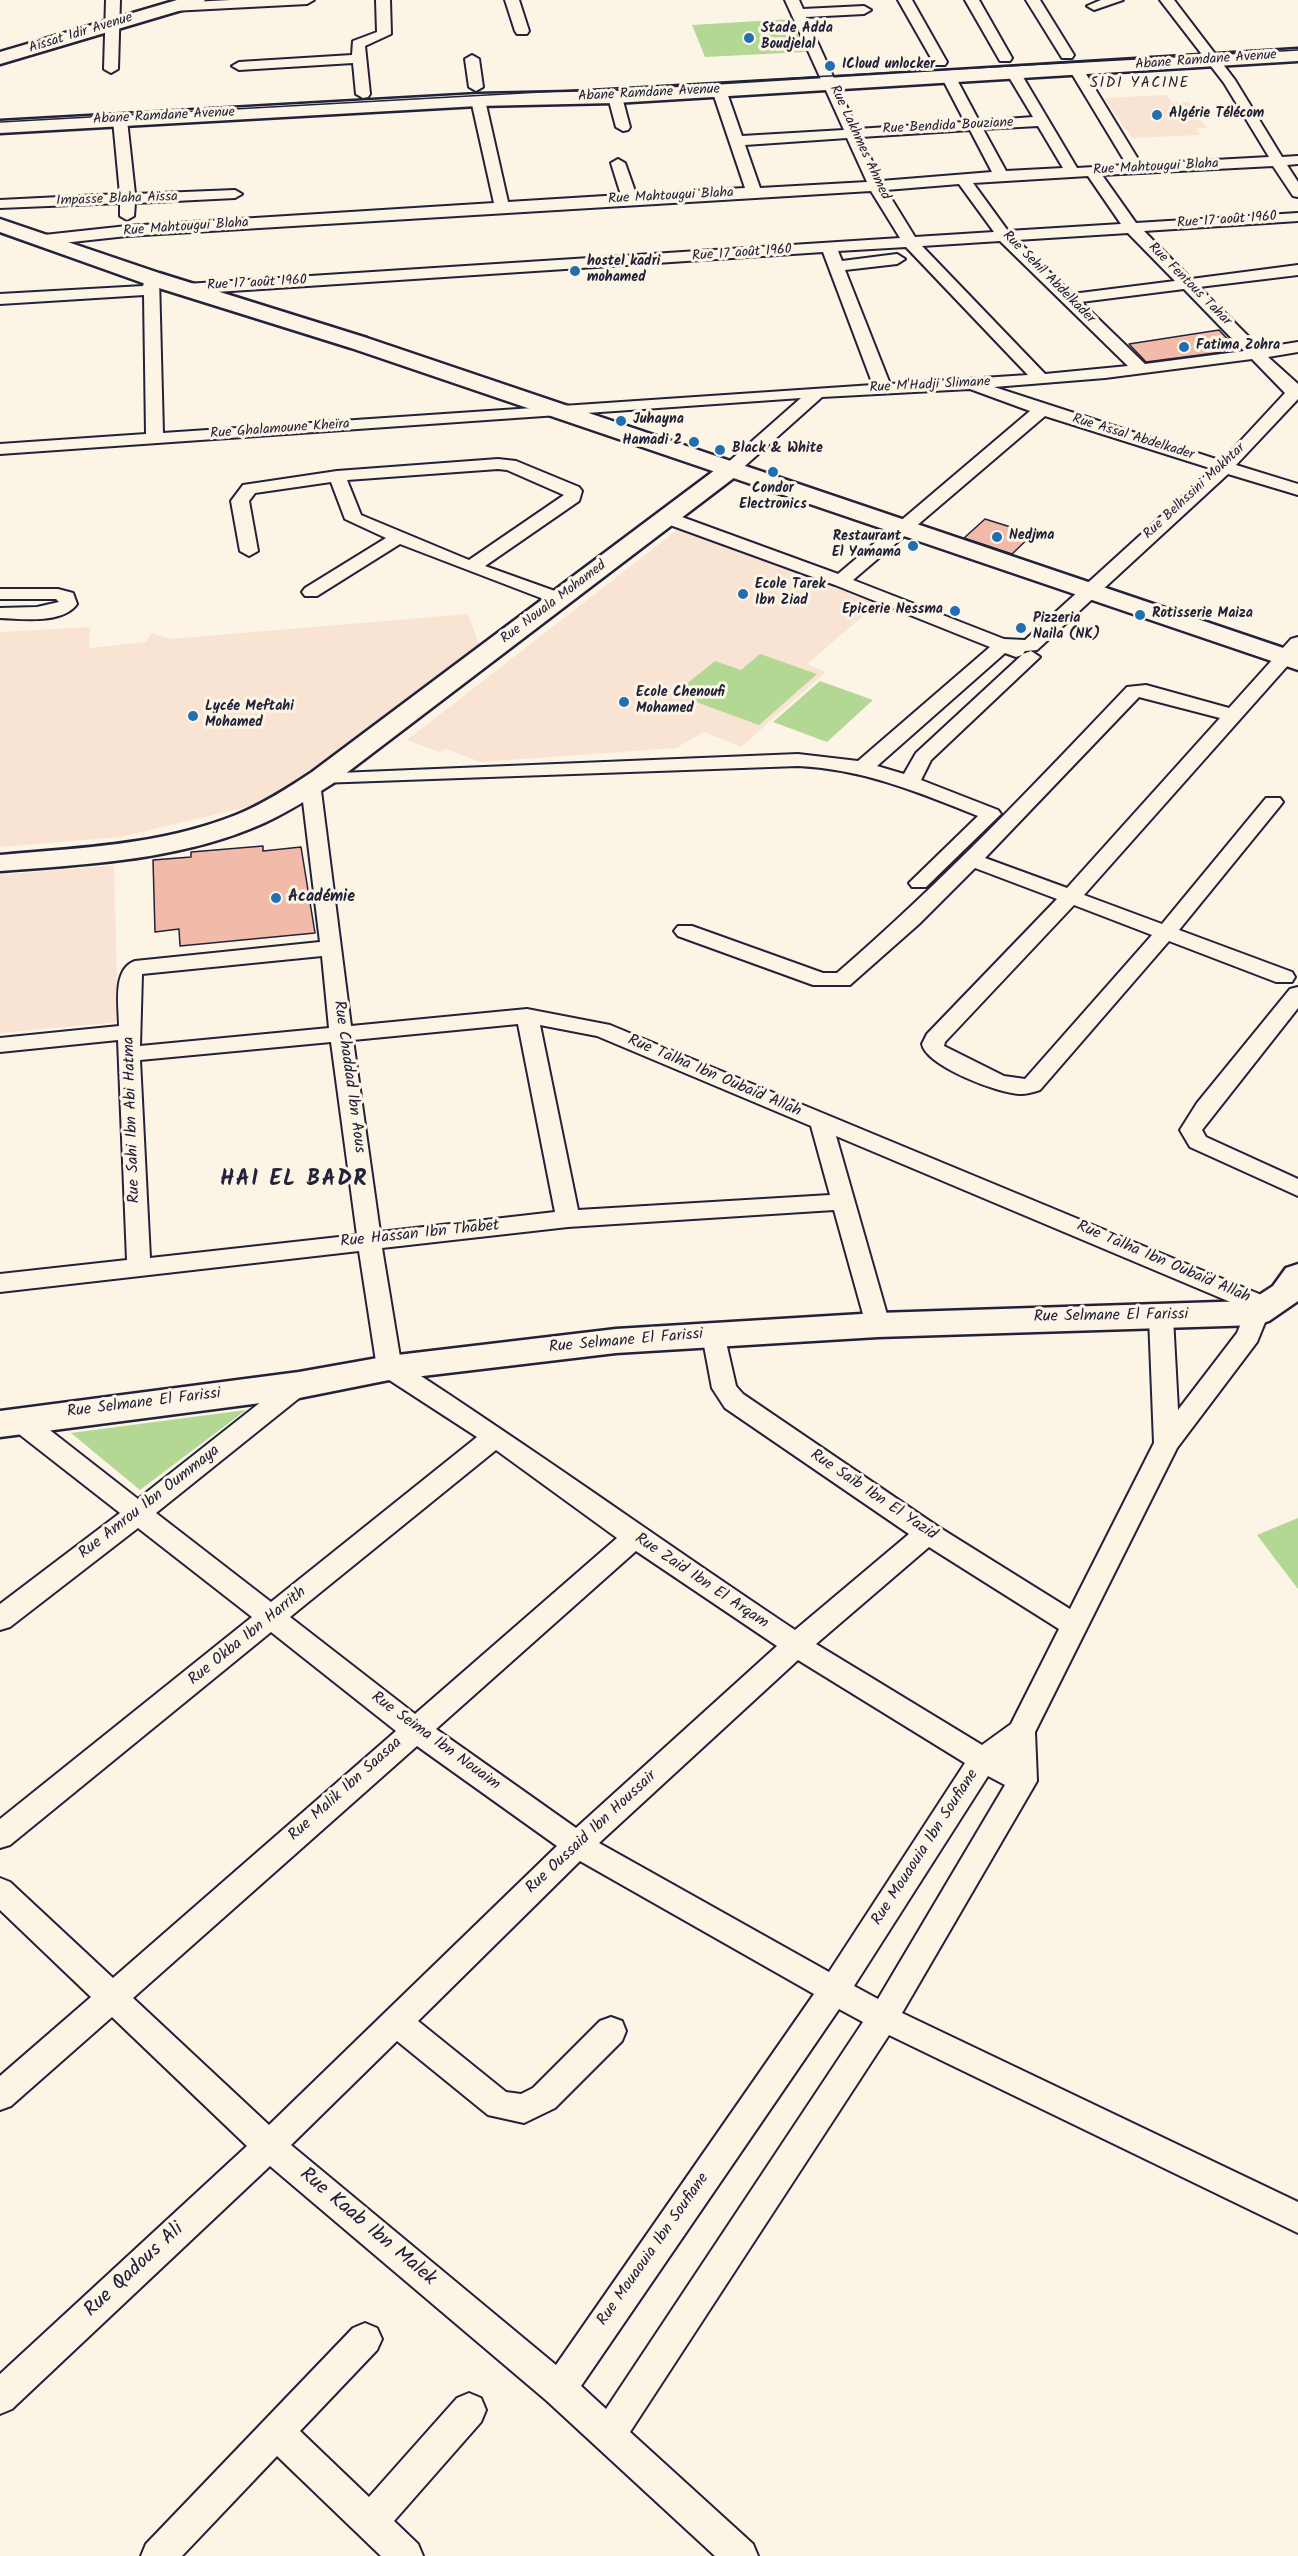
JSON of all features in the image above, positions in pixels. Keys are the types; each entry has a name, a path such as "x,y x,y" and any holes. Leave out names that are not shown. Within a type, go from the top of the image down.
{"main road":[{"name":"Aïssat Idir Avenue","path":"0,58 196,0"},
{"name":"Abane Ramdane Avenue","path":"1211,54 1298,42"},
{"name":"Abane Ramdane Avenue","path":"0,127 477,94 1211,54 1298,55"},
{"name":"Abane Ramdane Avenue","path":"0,115 363,94 615,97 719,90 826,75"},
{"path":"0,225 44,240 151,284 186,289 359,343 1088,591 1293,654"},
{"name":"Rue Nouala Mohamed","path":"0,863 118,852 173,843 241,823 283,804 317,782 731,469"},
{"name":"Rue Mouaouia Ibn Soufiane","path":"1262,1310 1285,1294 1298,1276"},
{"name":"Rue Selmane El Farissi","path":"10,1422 299,1385 389,1368 616,1341 878,1325 1161,1317 1262,1310"}],"street":[{"path":"111,69 113,0"},
{"path":"172,7 307,0"},
{"path":"363,94 358,43 384,34 383,0"},
{"path":"512,0 522,31"},
{"path":"905,0 1001,176"},
{"path":"972,0 1072,172"},
{"path":"1033,0 1137,169"},
{"path":"1094,6 1116,0"},
{"path":"1167,0 1211,54 1240,96 1276,162 1298,193"},
{"path":"796,6 864,10"},
{"name":"Rue Lakhmes Ahmed","path":"796,6 876,186 911,243 1041,379"},
{"path":"239,66 358,59"},
{"path":"472,59 477,94 502,208"},
{"path":"719,90 754,192"},
{"path":"615,97 623,127"},
{"path":"120,120 128,200 127,231"},
{"name":"Rue Bendida Bouziane","path":"737,141 1043,121"},
{"name":"Rue Mahtougui Blaha","path":"44,240 127,231 876,186 1001,176 1298,160"},
{"path":"618,163 630,199"},
{"name":"Rue Fentous Tahar","path":"1092,171 1131,227 1296,391"},
{"name":"Rue Sehil Abdelkader","path":"963,179 1005,237 1141,369"},
{"name":"Impasse Blaha Aïssa","path":"0,204 235,194"},
{"name":"Rue 17 août 1960","path":"186,289 1298,216"},
{"path":"829,248 883,388"},
{"path":"837,266 922,256"},
{"path":"1068,299 1298,270"},
{"path":"0,300 151,284 154,439"},
{"name":"Rue M'Hadji Slimane","path":"561,412 637,403 1041,379 1295,349"},
{"name":"Rue Assal Abdelkader","path":"969,384 1042,410 1298,490"},
{"name":"Rue Belhssini Mokhtar","path":"909,783 923,757 1031,651 1088,591 1225,467 1296,391"},
{"name":"Rue Nouala Mohamed","path":"731,469 818,392"},
{"path":"840,581 1042,410"},
{"name":"Rue Ghalamoune Kheïra","path":"0,449 561,412"},
{"path":"249,551 240,501 244,494 257,487 337,476 506,464 573,491 573,497 471,567"},
{"path":"337,476 351,515 398,538 560,599"},
{"path":"665,517 840,581 1003,645 1031,651"},
{"path":"311,592 398,538"},
{"path":"0,594 63,595 68,602 66,608 52,611 0,614"},
{"path":"868,763 1003,645"},
{"path":"1273,802 1167,931 1032,1084 1023,1087 1004,1083 973,1071 934,1050 935,1039 1071,896 1293,654"},
{"path":"685,931 821,980 842,980 912,919 972,860 1134,691 1146,691 1234,716"},
{"path":"317,782 798,760 868,763 923,757"},
{"path":"868,763 909,783 991,814 919,883"},
{"name":"Rue Chaddad Ibn Aous","path":"317,782 341,1035 368,1241 389,1368"},
{"path":"972,860 1167,931 1291,986 1191,1130 1198,1142 1298,1188"},
{"name":"Rue Sahi Ibn Abi Hatma","path":"139,1267 129,1043 131,973 134,969 143,966 331,948"},
{"path":"527,1016 567,1219"},
{"name":"Rue Talha Ibn Oubaid Allah","path":"0,1045 341,1035 527,1016 602,1030 1262,1310"},
{"path":"821,1122 878,1325"},
{"name":"Rue Hassan Ibn Thabet","path":"0,1283 567,1219 842,1202"},
{"name":"Rue Mouaouia Ibn Soufiane","path":"559,2389 833,1992 983,1760 1021,1732 1167,1443 1248,1336 1262,1310"},
{"path":"1161,1317 1167,1443"},
{"name":"Rue Saïb Ibn El Yazid","path":"714,1335 724,1388 734,1401 928,1533 1074,1625"},
{"name":"Rue Zaid Ibn El Arqam","path":"389,1368 495,1436 635,1537 796,1645 983,1760 1023,1781"},
{"name":"Rue Amrou Ibn Oummaya","path":"0,1619 140,1512 299,1385"},
{"name":"Rue Seima Ibn Nouaim","path":"10,1422 140,1512 414,1729 577,1845 833,1992 883,2018 1298,2218"},
{"name":"Rue Okba Ibn Harrith","path":"0,1836 495,1436"},
{"name":"Rue Oussaid Ibn Houssair","path":"269,2146 577,1845 796,1645 928,1533"},
{"name":"Rue Malik Ibn Saasaa","path":"0,2097 414,1729 635,1537"},
{"path":"609,2434 883,2018 1023,1781 1021,1732"},
{"name":"Rue Kaab Ibn Malek","path":"0,1891 269,2146 559,2389 741,2556"},
{"path":"397,2022 499,2105 524,2109 544,2098 611,2031"},
{"name":"Rue Qadous Ali","path":"0,2397 269,2146"},
{"path":"158,2556 365,2338"},
{"path":"372,2520 469,2410"},
{"path":"277,2432 372,2520 406,2556"}],"shaded area":[{"name":"Algérie Télécom","path":"1166,95 1172,102 1189,102 1207,128 1196,128 1200,135 1132,138 1104,98"},
{"name":"Ecole Chenoufi Mohamed","path":"681,527 883,599 807,664 826,672 741,747 704,732 676,748 481,762 446,749 439,752 407,740"},
{"name":"Lycée Meftahi Mohamed","path":"468,614 480,648 264,803 120,837 0,847 0,632 90,627 89,648 146,642 151,633 171,639"},
{"path":"114,865 118,1022 0,1033 0,875"}],"green space":[{"name":"Stade Adda Boudjelal","path":"792,19 805,52 705,57 692,25"},
{"path":"760,654 817,674 759,725 674,694 715,661 741,670"},
{"path":"820,681 873,700 827,742 773,722"},
{"path":"246,1410 140,1490 71,1433"},
{"path":"1298,1518 1298,1589 1257,1535"}],"building":[{"name":"Fatima Zohra","path":"1219,330 1238,350 1146,362 1129,344"},
{"name":"Nedjma","path":"985,519 1033,534 1012,554 964,538"},
{"name":"Académie","path":"263,846 263,851 301,847 315,933 180,946 179,929 155,932 153,860 191,857 191,852"}],"tram line":[{"path":"0,122 1298,50"}],"place":[{"name":"Stade Adda Boudjelal","path":"749,38"},
{"name":"ICloud unlocker","path":"830,66"},
{"name":"Algérie Télécom","path":"1157,115"},
{"name":"hostel kadri mohamed","path":"575,271"},
{"name":"Fatima Zohra","path":"1184,347"},
{"name":"Juhayna","path":"621,421"},
{"name":"Hamadi 2","path":"694,442"},
{"name":"Black & White","path":"720,450"},
{"name":"Condor Electronics","path":"773,472"},
{"name":"Nedjma","path":"997,537"},
{"name":"Restaurant El Yamama","path":"913,546"},
{"name":"Ecole Tarek Ibn Ziad","path":"743,594"},
{"name":"Epicerie Nessma","path":"955,611"},
{"name":"Rotisserie Maiza","path":"1140,615"},
{"name":"Pizzeria Naila (NK)","path":"1021,628"},
{"name":"Ecole Chenoufi Mohamed","path":"624,702"},
{"name":"Lycée Meftahi Mohamed","path":"193,716"},
{"name":"Académie","path":"276,898"}],"district":[{"name":"SIDI YACINE","path":"1140,84"},
{"name":"HAI EL BADR","path":"294,1181"}]}
